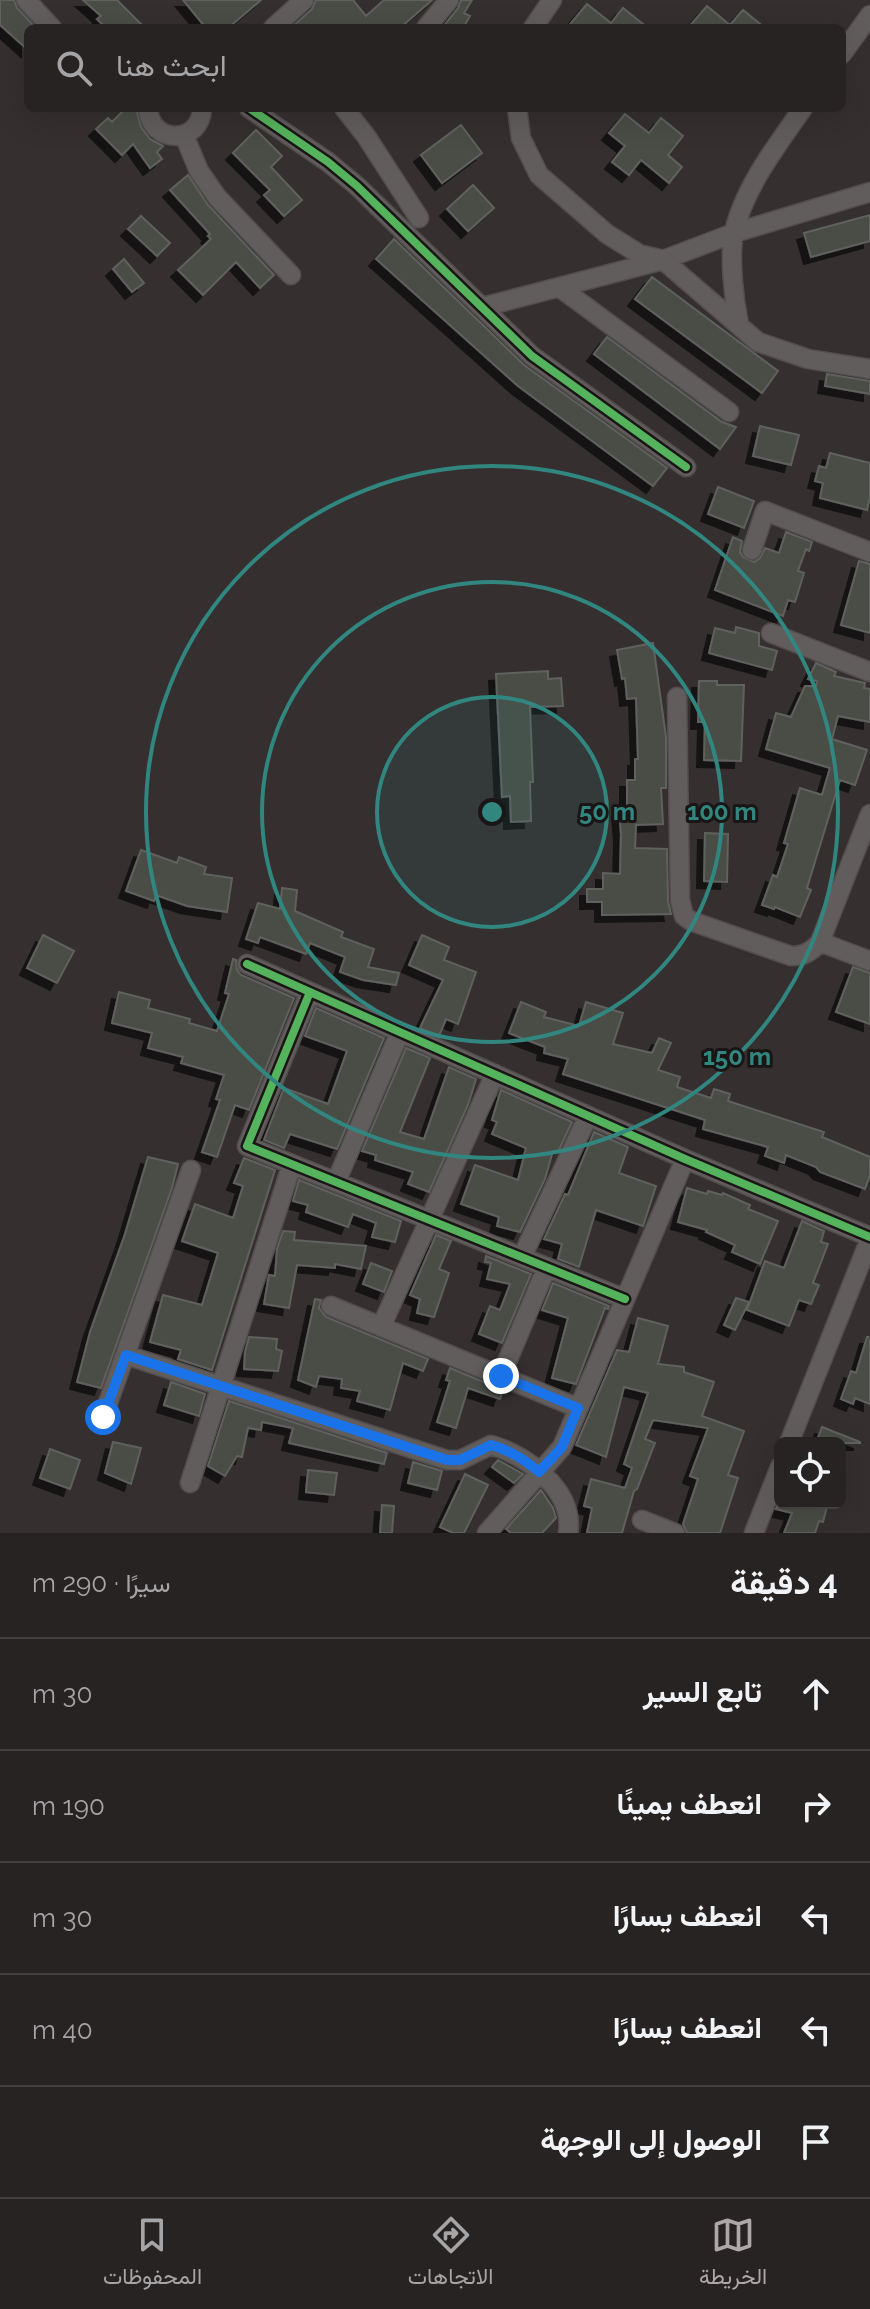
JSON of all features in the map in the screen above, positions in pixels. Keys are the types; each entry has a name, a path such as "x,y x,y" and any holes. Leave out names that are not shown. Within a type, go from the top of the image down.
{"street":[{"path":"26,0 48,24"},
{"path":"429,24 449,0"},
{"path":"536,24 552,0"},
{"path":"279,24 295,3"},
{"path":"846,48 870,15"},
{"path":"145,112 158,131 175,137 184,135 198,123 201,112"},
{"path":"255,112 328,162 357,186 532,356 686,467"},
{"path":"349,112 419,218"},
{"path":"518,112 521,138 539,175 607,234 639,254 663,260 758,342 783,352 870,369"},
{"path":"739,325 734,298 734,233 753,185 800,112"},
{"path":"184,135 199,171 217,197 291,275"},
{"path":"483,307 663,260 734,233 870,192"},
{"path":"559,287 729,412"},
{"path":"752,550 765,511 870,552"},
{"path":"771,633 870,672"},
{"path":"677,697 680,900 684,916 691,921 791,956 802,956 820,942 870,814"},
{"path":"820,942 870,961"},
{"path":"247,964 870,1238 791,1437"},
{"path":"310,992 247,1146 625,1299"},
{"path":"336,1182 400,1032"},
{"path":"381,1327 495,1074"},
{"path":"522,1257 588,1116"},
{"path":"487,1533 562,1447 685,1159"},
{"path":"190,1483 292,1164"},
{"path":"103,1417 191,1170"},
{"path":"501,1376 547,1267"},
{"path":"331,1306 578,1408"},
{"path":"126,1355 447,1460 460,1460 491,1445 504,1449 527,1462 551,1482 563,1500 568,1533"},
{"path":"754,1533 774,1482"},
{"path":"642,1520 675,1533"}],"building":[{"path":"0,0 14,0 17,8 32,24 24,24 24,46 0,25"},
{"path":"83,0 117,0 141,24 102,24 97,19 101,16"},
{"path":"183,0 261,0 233,24 203,24"},
{"path":"316,0 353,0 366,16 384,0 432,0 405,24 295,24 312,9"},
{"path":"461,0 472,0 464,13 470,16 465,24 445,24"},
{"path":"587,4 611,23 623,8 643,24 570,24"},
{"path":"707,6 729,24 691,24"},
{"path":"743,10 760,24 731,24"},
{"path":"122,112 137,112 141,127 150,139 163,146 157,152 162,159 150,168 133,144 122,155 96,129 108,118 112,122"},
{"path":"625,114 649,133 661,118 683,136 668,155 682,167 669,183 641,160 629,175 612,162 625,146 609,133"},
{"path":"461,125 482,153 442,183 421,155"},
{"path":"256,130 282,156 271,167 302,200 284,216 264,195 270,190 233,153"},
{"path":"188,175 208,205 274,275 260,288 236,262 203,295 178,270 211,239 210,234 170,190"},
{"path":"473,185 494,208 468,231 447,209"},
{"path":"870,215 870,241 811,257 804,233"},
{"path":"141,216 170,243 157,256 128,229"},
{"path":"394,239 524,365 667,468 653,486 518,386 376,259"},
{"path":"124,259 144,283 132,292 113,269"},
{"path":"652,277 778,371 762,393 635,299"},
{"path":"607,337 722,422 736,427 720,449 594,354"},
{"path":"827,374 870,381 870,394 825,386"},
{"path":"760,426 799,435 791,465 753,456"},
{"path":"830,453 870,463 867,510 820,498 823,483 815,481 819,466 826,468"},
{"path":"718,487 754,501 744,528 708,514"},
{"path":"786,532 812,542 798,571 804,573 795,602 788,600 783,616 715,590 733,537 742,541 740,552 743,557 754,562 765,548 779,553"},
{"path":"859,561 870,564 870,633 841,625"},
{"path":"736,627 759,633 759,646 777,651 772,670 709,653 715,628 735,633"},
{"path":"653,643 666,737 666,788 661,788 663,824 636,825 635,848 667,849 671,914 602,915 602,902 587,902 587,889 603,889 603,873 620,874 619,810 627,810 627,780 635,780 635,759 638,759 636,698 627,699 617,650"},
{"path":"816,663 836,672 834,676 865,683 864,688 870,689 870,722 838,716 832,739 867,750 855,785 840,780 807,888 811,890 800,917 762,905 773,875 777,877 788,844 784,843 800,788 822,795 830,768 766,749 776,713 791,717 805,686 816,686 817,681 808,679"},
{"path":"548,671 548,679 561,678 563,706 530,707 531,821 511,822 510,796 502,797 496,674"},
{"path":"699,681 744,685 741,761 704,760 705,722 698,722"},
{"path":"705,833 728,834 727,882 704,881"},
{"path":"141,850 177,863 179,857 206,867 204,874 232,878 227,912 187,906 156,895 154,901 126,891"},
{"path":"282,888 297,890 295,911 343,932 341,937 374,949 368,967 399,973 396,985 363,980 340,972 345,957 310,943 306,954 260,937 258,943 246,939 258,903 280,909"},
{"path":"43,935 74,951 57,983 27,968"},
{"path":"422,935 449,947 444,960 476,972 458,1024 446,1019 439,1036 420,1028 443,980 409,965"},
{"path":"233,959 241,975 294,998 249,1110 235,1105 217,1157 202,1152 220,1100 216,1099 224,1075 181,1063 183,1057 148,1048 152,1033 112,1023 119,992 150,1000 148,1008 190,1019 189,1023 217,1031 229,994 225,993"},
{"path":"853,967 870,973 870,1024 836,1012"},
{"path":"521,1002 546,1012 544,1017 579,1026 586,1002 623,1013 613,1044 652,1053 659,1038 671,1043 658,1070 680,1077 677,1087 711,1098 714,1089 730,1094 728,1101 824,1132 822,1137 870,1157 870,1175 865,1189 786,1155 784,1163 765,1156 768,1147 703,1129 705,1120 563,1074 568,1059 544,1053 545,1047 509,1033"},
{"path":"316,1008 384,1038 337,1149 290,1134 284,1148 264,1140 284,1088 328,1104 347,1051 305,1036"},
{"path":"406,1048 430,1058 400,1132 424,1139 449,1067 476,1079 468,1105 429,1192 408,1184 413,1172 375,1160 376,1155 362,1151"},
{"path":"501,1090 572,1122 558,1152 553,1151 545,1179 520,1232 497,1226 499,1217 461,1204 475,1165 518,1180 526,1148 492,1134 497,1122 492,1120"},
{"path":"594,1132 628,1147 619,1173 656,1186 643,1226 596,1210 579,1267 558,1259 562,1244 544,1239 565,1194 568,1195"},
{"path":"148,1157 178,1164 172,1188 101,1388 77,1382 90,1332"},
{"path":"244,1158 275,1170 212,1370 178,1359 181,1350 150,1342 163,1295 202,1305 218,1253 182,1241 195,1204 233,1218 243,1186 234,1183"},
{"path":"299,1180 401,1221 395,1242 372,1237 376,1223 353,1214 348,1227 306,1212 308,1205 293,1201"},
{"path":"687,1188 707,1194 708,1191 723,1193 750,1205 748,1209 778,1221 760,1264 732,1252 735,1245 707,1230 678,1222"},
{"path":"802,1221 824,1231 821,1242 828,1244 813,1283 819,1285 811,1304 799,1300 789,1326 747,1310 765,1261 784,1268"},
{"path":"283,1231 295,1232 294,1240 366,1246 361,1269 335,1264 335,1268 297,1265 289,1308 264,1304 269,1275 275,1276 277,1249"},
{"path":"436,1235 451,1241 439,1269 449,1273 434,1317 417,1313 420,1299 410,1295"},
{"path":"486,1256 531,1274 502,1343 479,1334 490,1306 500,1310 510,1284 487,1279 491,1263 485,1262"},
{"path":"371,1263 392,1271 384,1292 363,1284"},
{"path":"553,1283 609,1306 605,1308 576,1384 552,1378 568,1318 542,1310"},
{"path":"736,1298 749,1302 735,1330 724,1325"},
{"path":"315,1299 321,1300 319,1308 326,1317 428,1359 423,1371 403,1363 390,1410 357,1401 360,1391 341,1388 342,1379 319,1376 316,1387 298,1380"},
{"path":"638,1318 668,1326 658,1364 684,1367 684,1372 714,1382 702,1416 744,1431 728,1475 738,1478 720,1533 687,1533 683,1524 698,1479 690,1476 708,1428 653,1420 645,1439 655,1443 634,1491 622,1533 587,1533 592,1508 584,1506 591,1479 625,1488 632,1468 624,1464 648,1393 624,1387 606,1457 576,1445 617,1350 629,1352"},
{"path":"249,1337 277,1339 276,1349 282,1351 278,1371 244,1369"},
{"path":"867,1337 870,1337 870,1404 855,1398 853,1404 841,1399 851,1371 856,1373"},
{"path":"450,1368 503,1390 500,1399 468,1388 456,1428 437,1422 450,1381 446,1380"},
{"path":"171,1382 205,1394 199,1416 164,1405"},
{"path":"229,1401 387,1453 384,1464 289,1443 293,1428 262,1422 261,1430 248,1428 242,1457 237,1456 225,1476 208,1466"},
{"path":"822,1427 860,1442 860,1443 846,1443 846,1437 818,1437"},
{"path":"113,1442 141,1448 131,1484 105,1473"},
{"path":"50,1449 80,1460 70,1489 40,1478"},
{"path":"498,1460 523,1474 514,1483 492,1467"},
{"path":"413,1462 442,1471 437,1490 408,1483"},
{"path":"308,1470 337,1473 334,1495 306,1492"},
{"path":"465,1474 488,1485 464,1533 453,1533 440,1527"},
{"path":"541,1490 556,1518 542,1533 511,1533 506,1529"},
{"path":"382,1505 394,1506 392,1533 380,1533"},
{"path":"776,1509 826,1509 823,1522 819,1521 815,1533 784,1533 792,1513"}],"cycle path":[{"path":"255,112 328,162 357,186 532,356 686,467"},
{"path":"247,964 685,1159 870,1237"},
{"path":"310,992 247,1146 625,1299"}],"route":[{"path":"103,1417 126,1355 447,1460 460,1460 491,1445 504,1449 539,1472 562,1447 578,1408 501,1376"}]}
